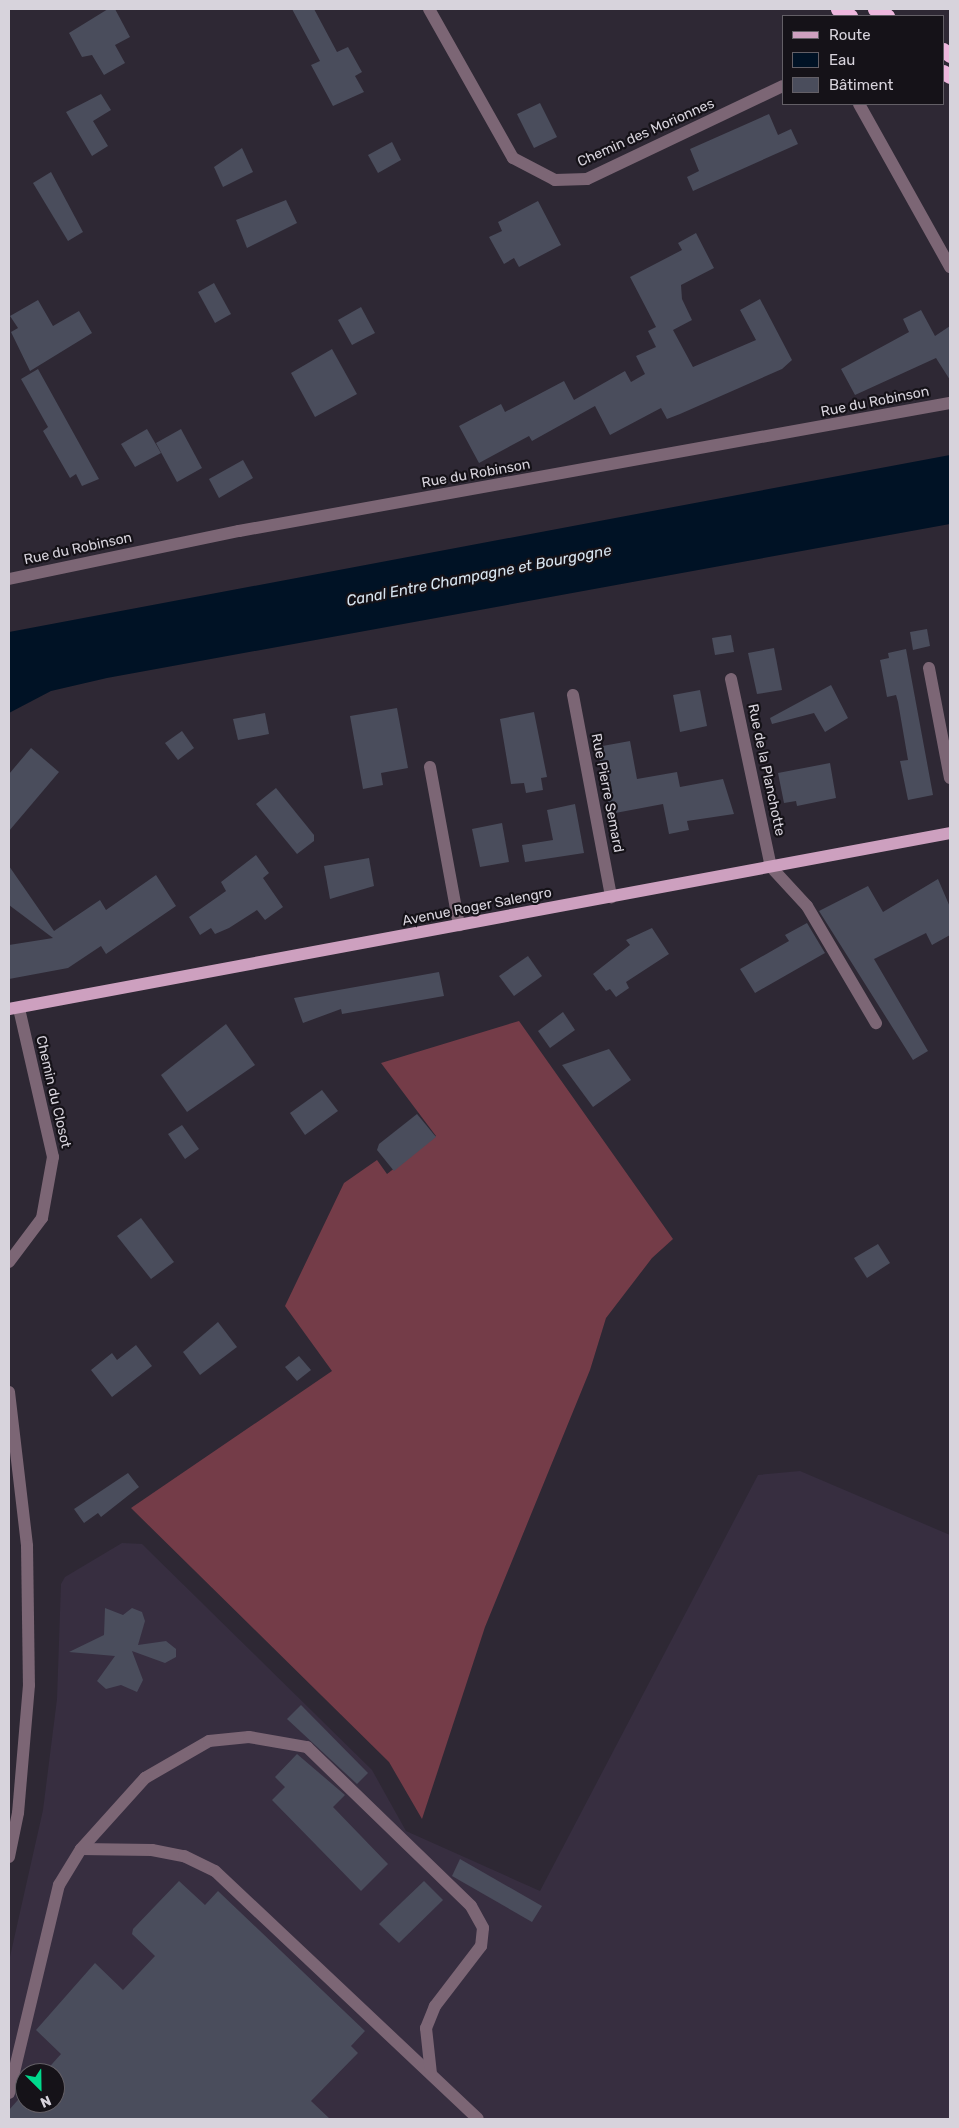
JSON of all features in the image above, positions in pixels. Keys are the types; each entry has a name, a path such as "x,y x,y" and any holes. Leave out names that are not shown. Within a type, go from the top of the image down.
{"highway":[{"path":"874,9 885,15"}],"main road":[{"name":"Avenue Roger Salengro","path":"14,1009 950,833"}],"street":[{"name":"Chemin des Morionnes","path":"430,9 513,158 556,180 588,179 782,86"},
{"path":"860,105 950,267"},
{"name":"Rue du Robinson","path":"9,579 239,530 950,403"},
{"path":"929,668 950,778"},
{"name":"Rue de la Planchotte","path":"731,679 772,867"},
{"name":"Rue Pierre Semard","path":"573,695 611,897"},
{"path":"430,767 459,925"},
{"path":"772,867 807,906 876,1023"},
{"name":"Chemin du Closot","path":"9,1262 42,1218 53,1157 14,1009"},
{"path":"9,1392 27,1546 29,1685 18,1813 9,1857"},
{"path":"9,2093 59,1885 81,1849 145,1778 209,1741 249,1737 307,1747 471,1906 483,1928 481,1946 435,2006 426,2028 431,2074"},
{"path":"81,1849 152,1850 184,1856 215,1871 478,2119"}],"shaded area":[{"path":"519,1021 673,1239 652,1258 606,1318 590,1370 485,1627 422,1819 389,1762 131,1508 332,1371 285,1306 344,1183 377,1160 387,1174 436,1136 381,1063"},
{"path":"800,1471 950,1535 950,2119 9,2119 9,1961 43,1810 57,1699 61,1584 65,1577 122,1543 142,1544 372,1770 406,1831 540,1891 758,1475"}],"water":[{"name":"Canal Entre Champagne et Bourgogne","path":"950,455 950,524 107,678 51,691 9,713 9,632"}],"building":[{"path":"108,9 115,9 130,37 115,45 125,63 104,75 92,55 82,57 69,33"},
{"path":"292,9 314,9 337,52 348,47 362,72 355,76 364,92 333,106 311,65 320,61"},
{"path":"101,94 111,110 93,121 108,146 92,156 66,112"},
{"path":"540,103 557,137 534,148 517,114"},
{"path":"769,114 778,135 791,129 798,144 693,191 687,177 699,171 690,149"},
{"path":"392,142 401,160 378,173 368,155"},
{"path":"242,148 253,172 223,187 214,167"},
{"path":"51,172 83,232 68,241 33,183"},
{"path":"286,200 297,223 247,248 236,220"},
{"path":"538,201 561,245 519,267 514,258 504,264 489,237 502,231 498,222"},
{"path":"696,233 714,268 681,285 682,299 692,320 673,330 693,367 756,340 740,310 760,299 792,360 782,369 680,414 667,419 661,408 610,435 595,406 532,441 529,436 479,463 459,426 501,404 505,412 564,381 574,400 625,371 631,382 645,374 636,356 656,347 648,331 656,327 630,277 682,250 678,243"},
{"path":"214,283 231,314 215,323 198,292"},
{"path":"38,300 53,326 79,311 92,333 30,371 11,332 18,328 10,316"},
{"path":"361,307 375,333 352,345 338,320"},
{"path":"921,310 935,336 950,326 950,380 936,358 855,395 841,369 909,332 903,319"},
{"path":"332,349 357,394 315,417 291,373"},
{"path":"38,369 99,479 82,486 76,474 70,478 43,431 48,427 21,379"},
{"path":"147,429 161,453 135,467 121,444"},
{"path":"181,429 202,468 177,482 156,443"},
{"path":"243,460 253,478 219,498 209,479"},
{"path":"927,629 930,646 913,650 910,632"},
{"path":"731,635 734,652 715,655 712,638"},
{"path":"774,648 782,690 757,694 748,653"},
{"path":"906,649 933,795 908,800 900,761 908,760 898,702 896,695 887,697 880,660 889,658 888,653"},
{"path":"831,685 848,718 825,732 814,713 772,724 770,718"},
{"path":"700,690 707,726 680,732 673,695"},
{"path":"397,708 408,768 381,773 383,785 363,789 350,716"},
{"path":"534,712 547,777 541,778 543,790 526,793 524,783 511,784 500,719"},
{"path":"265,713 269,734 238,740 233,719"},
{"path":"182,731 194,748 178,760 165,743"},
{"path":"630,741 637,779 677,772 680,787 723,779 734,814 687,821 689,830 669,834 663,804 610,814 597,747"},
{"path":"31,748 59,772 9,831 9,774"},
{"path":"830,763 836,798 797,806 796,801 784,803 778,773"},
{"path":"276,788 314,835 314,841 297,854 256,804"},
{"path":"575,804 584,853 525,862 522,845 553,840 547,810"},
{"path":"502,823 509,862 480,867 472,829"},
{"path":"256,855 269,873 263,878 283,907 265,920 257,910 229,928 215,934 211,928 200,935 189,917 226,891 221,882"},
{"path":"369,858 374,886 330,899 324,866"},
{"path":"9,866 54,931 100,900 106,910 156,875 176,906 106,954 101,946 68,968 9,979 9,945 53,938 9,905"},
{"path":"938,879 950,907 950,935 932,945 926,933 874,959 928,1051 913,1060 819,911 868,886 883,912"},
{"path":"807,923 825,953 755,993 740,969 789,941 785,935"},
{"path":"652,928 669,954 626,982 629,988 616,997 610,989 606,991 593,974 630,945 626,940"},
{"path":"528,956 542,976 514,996 499,976"},
{"path":"439,972 444,996 342,1014 341,1009 303,1023 294,998"},
{"path":"563,1012 575,1030 550,1048 538,1031"},
{"path":"226,1024 255,1065 187,1112 161,1075"},
{"path":"609,1049 631,1080 593,1107 562,1065"},
{"path":"322,1090 338,1111 305,1135 290,1113"},
{"path":"417,1114 436,1137 394,1171 377,1150 379,1144"},
{"path":"182,1125 199,1149 185,1159 168,1134"},
{"path":"141,1218 174,1262 151,1279 117,1236"},
{"path":"878,1244 890,1263 867,1278 854,1258"},
{"path":"218,1322 237,1347 200,1375 183,1352"},
{"path":"136,1345 152,1366 112,1397 91,1370 112,1353 117,1360"},
{"path":"299,1356 311,1370 297,1381 285,1367"},
{"path":"128,1473 139,1487 101,1517 98,1513 84,1523 74,1509"},
{"path":"105,1608 123,1615 132,1608 142,1612 145,1621 138,1645 166,1641 176,1649 176,1657 165,1663 132,1651 143,1680 137,1692 121,1685 106,1689 97,1681 115,1656 69,1652 104,1635"},
{"path":"301,1705 368,1773 357,1784 287,1719"},
{"path":"297,1754 345,1795 333,1807 388,1864 361,1891 272,1800 285,1787 275,1777"},
{"path":"460,1859 542,1906 532,1922 452,1876"},
{"path":"179,1881 205,1905 218,1891 365,2031 351,2046 358,2053 311,2101 330,2119 9,2119 9,2110 15,2103 15,2113 65,2113 65,2063 53,2063 61,2054 36,2030 95,1963 123,1990 155,1956 132,1934 133,1929"},
{"path":"424,1881 443,1900 399,1943 379,1924"}]}
